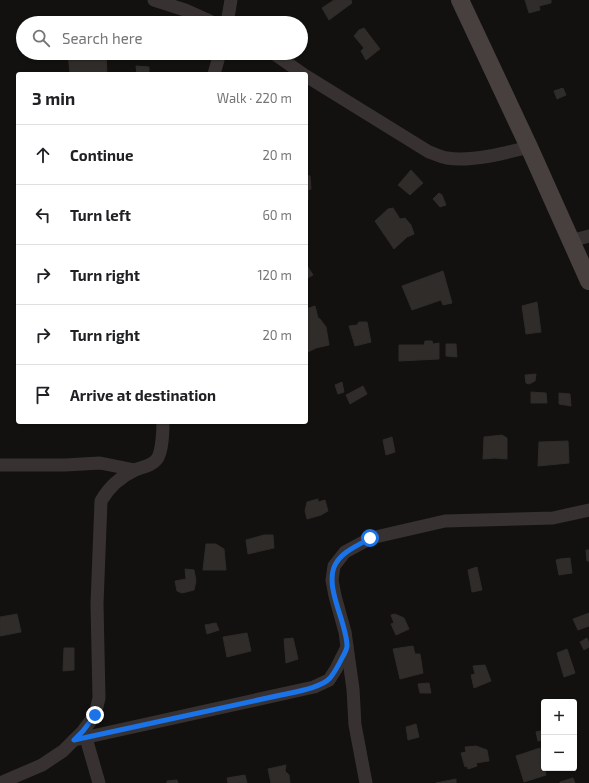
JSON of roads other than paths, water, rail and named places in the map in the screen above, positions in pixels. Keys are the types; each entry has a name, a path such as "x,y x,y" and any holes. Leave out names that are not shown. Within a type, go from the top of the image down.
{"main road":[{"path":"460,0 529,147 589,281"}],"street":[{"path":"154,0 198,16"},
{"path":"228,16 231,0"},
{"path":"215,72 218,60"},
{"path":"282,60 300,72"},
{"path":"308,77 429,152 446,158 470,158 508,153 529,147"},
{"path":"570,241 589,236"},
{"path":"99,783 80,739 83,731 95,715 99,698 97,604 101,501 109,488 119,480 134,470 149,465 158,458 162,441 163,424"},
{"path":"0,465 100,464 134,470"},
{"path":"366,783 355,726 353,689 345,632 332,580 334,566 345,552 370,538 445,521 553,518 589,510"},
{"path":"0,783 42,766 80,739 314,687 329,680 347,647"}]}
